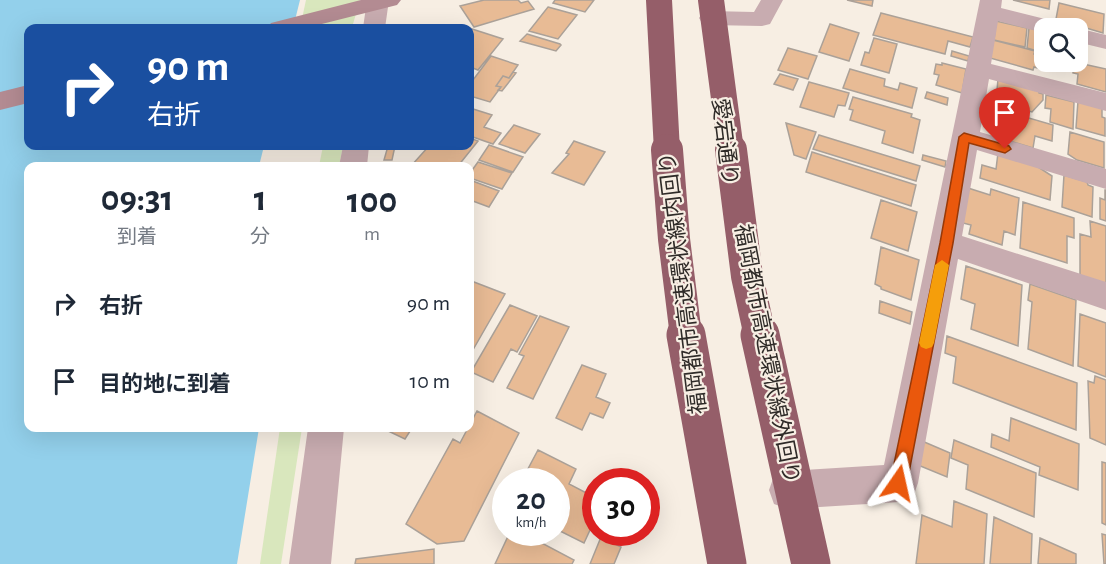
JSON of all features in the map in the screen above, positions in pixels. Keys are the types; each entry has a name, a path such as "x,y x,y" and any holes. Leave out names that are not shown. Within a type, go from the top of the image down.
{"highway":[{"name":"福岡都市高速環状線外回り","path":"710,6 747,276 812,564"}],"street":[{"path":"661,0 679,286 703,465 725,564"},
{"path":"710,6 762,18 772,0"},
{"path":"295,24 376,3 374,24"},
{"name":"愛宕通り","path":"710,6 725,151 746,291 788,490 807,564"},
{"path":"788,490 898,483 990,6 1034,21"},
{"path":"1088,38 1106,42"},
{"path":"978,68 1106,102"},
{"path":"0,101 24,95"},
{"path":"964,137 1106,179"},
{"path":"946,243 1106,296"},
{"path":"310,564 326,432"}],"green space":[{"path":"306,0 360,0 353,24 301,24"},
{"path":"322,150 342,150 340,162 320,162"},
{"path":"279,432 301,432 281,564 260,564"}],"water":[{"path":"0,0 300,0 294,24 24,24 24,150 263,150 260,162 24,162 24,432 258,432 237,564 0,564"}],"building":[{"path":"484,0 518,0 521,3 528,1 534,9 474,27 460,6"},
{"path":"555,0 594,0 585,12 553,3"},
{"path":"847,0 873,0 872,6"},
{"path":"1013,0 1050,0 1049,9"},
{"path":"1059,3 1104,14 1103,33 1088,29 1088,18 1056,18"},
{"path":"548,7 577,15 558,39 529,31"},
{"path":"881,13 973,37 970,47 948,41 945,54 873,35"},
{"path":"996,21 1027,28 1025,47 994,40"},
{"path":"830,24 859,33 849,61 819,52"},
{"path":"1029,28 1034,29 1034,50 1027,48"},
{"path":"474,30 503,39 478,70 474,68"},
{"path":"527,34 561,45 556,51 520,41"},
{"path":"874,38 897,44 889,73 861,65 865,52 869,53"},
{"path":"993,40 1034,51 1034,67 1033,70 990,58"},
{"path":"788,48 817,56 808,79 778,70"},
{"path":"952,51 969,56 968,61 951,56"},
{"path":"491,56 518,65 509,78 503,76 496,86 501,87 490,102 474,97 474,79"},
{"path":"942,63 966,69 962,93 936,85 939,75 934,74 936,64 942,65"},
{"path":"1088,65 1106,69 1106,92 1077,84 1078,74 1073,73 1088,72"},
{"path":"850,69 885,79 884,86 898,90 900,83 917,88 912,108 843,88"},
{"path":"513,72 516,73 502,91 498,90 501,87 496,86 503,76 509,78"},
{"path":"780,74 798,79 793,90 774,84"},
{"path":"998,79 1039,90 1039,93 1043,94 1043,100 1032,112 1017,108 1017,105 1007,102 1007,93 997,90"},
{"path":"809,82 849,93 845,106 838,105 834,117 800,107"},
{"path":"927,92 948,98 947,105 925,98"},
{"path":"1046,95 1074,102 1073,129 1050,122 1051,109 1045,108"},
{"path":"853,97 912,114 911,117 920,120 913,153 882,143 885,131 850,120 853,110 849,109"},
{"path":"1078,101 1102,107 1102,117 1105,118 1105,136 1076,128"},
{"path":"991,107 1053,125 1052,141 1035,136 1033,148 1003,139 1005,122 989,118"},
{"path":"474,109 492,115 484,127 501,133 493,144 474,137"},
{"path":"786,123 816,132 806,159 794,155"},
{"path":"514,125 540,134 525,153 499,144"},
{"path":"1070,132 1104,142 1104,168 1077,160 1068,154"},
{"path":"819,135 920,166 916,181 813,149"},
{"path":"574,141 605,152 584,185 552,173 569,154 566,153"},
{"path":"489,145 523,157 513,172 479,160"},
{"path":"387,150 394,150 392,160 384,160"},
{"path":"425,150 471,150 461,162 415,162"},
{"path":"812,152 916,185 911,206 806,172"},
{"path":"998,153 1032,163 1052,176 1050,200 980,178 982,165 996,169"},
{"path":"923,155 946,161 945,167 922,160"},
{"path":"478,162 512,173 502,189 474,179 474,168"},
{"path":"1064,175 1087,182 1093,187 1092,217 1062,207"},
{"path":"474,182 499,191 489,207 474,201"},
{"path":"968,188 990,195 991,189 1019,198 1015,235 1004,231 1002,245 969,234 971,225 963,223"},
{"path":"1105,190 1106,221 1100,219 1100,198 1105,200"},
{"path":"881,200 917,212 908,251 871,238"},
{"path":"1023,202 1074,218 1074,238 1067,236 1067,263 1020,248"},
{"path":"1090,221 1106,226 1106,284 1080,276 1080,234 1091,237"},
{"path":"881,247 919,260 911,300 881,289 875,284"},
{"path":"966,266 1022,285 1018,346 971,329 975,304 961,299"},
{"path":"474,282 505,294 474,348"},
{"path":"1030,284 1076,300 1073,366 1028,349 1032,302 1028,300"},
{"path":"880,301 912,312 910,324 879,313"},
{"path":"510,305 537,316 517,352 511,349 493,382 474,373 474,367"},
{"path":"1080,314 1106,323 1106,377 1078,366"},
{"path":"540,316 569,327 533,399 507,388 524,356 519,354"},
{"path":"947,336 1077,383 1076,430 953,383 956,357 945,353"},
{"path":"582,365 606,374 596,397 610,403 603,418 590,413 582,430 556,418"},
{"path":"1095,376 1106,380 1106,445 1090,438 1088,381 1094,383"},
{"path":"477,411 519,433 501,468 492,468 492,486 464,541 437,544 406,524 453,439 460,443 466,432 474,432 474,417"},
{"path":"1011,418 1079,444 1078,490 1039,475 1040,467 991,447 992,434 1009,441"},
{"path":"390,432 409,432 405,439"},
{"path":"954,440 1036,473 1034,517 966,489 968,465 951,458"},
{"path":"922,441 950,453 947,477 918,465"},
{"path":"538,450 576,469 570,482 570,468 528,468"},
{"path":"1102,462 1106,463 1106,525 1102,523"},
{"path":"570,485 582,491 582,542 570,536"},
{"path":"954,501 987,514 984,564 916,564 922,515 952,527"},
{"path":"994,517 1032,534 1031,564 990,564"},
{"path":"1102,534 1106,535 1106,564 1104,564"},
{"path":"1040,538 1076,554 1076,564 1038,564"},
{"path":"503,546 548,546 574,560 572,564 495,564"},
{"path":"597,546 621,547 614,564 590,564"},
{"path":"434,549 434,564 355,564 356,559"}],"slow traffic":[{"path":"926,343 942,265"}],"route":[{"path":"898,483 946,243 964,137 1005,149"}]}
